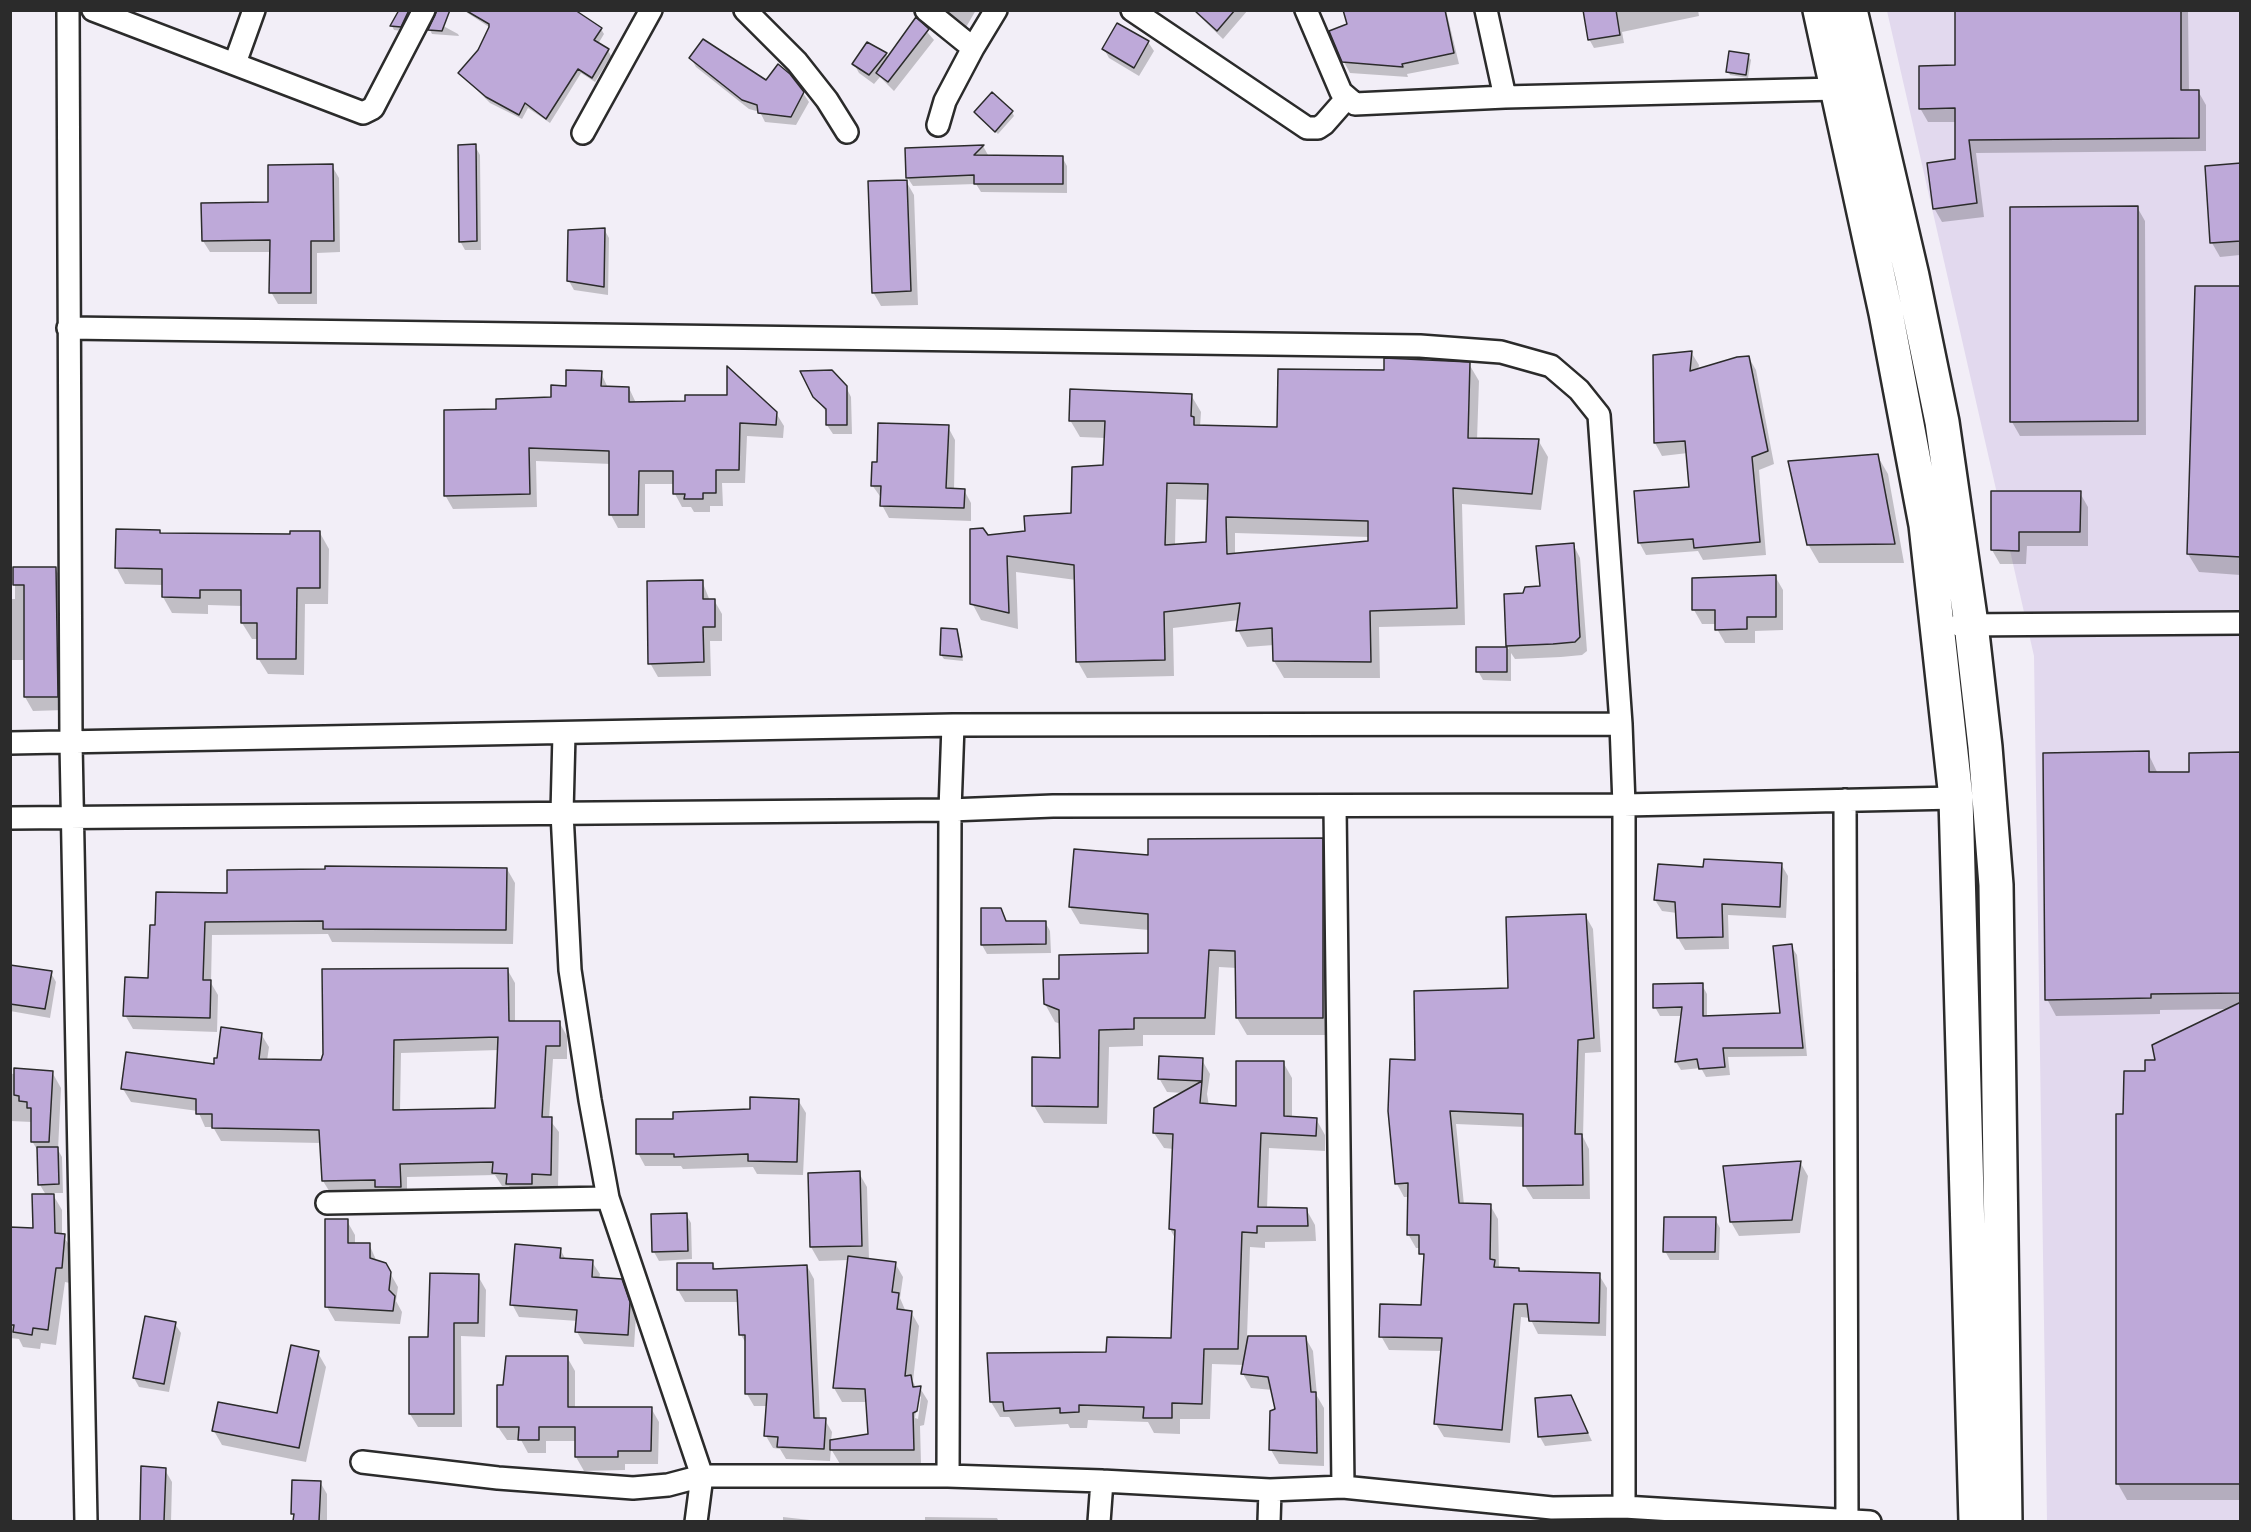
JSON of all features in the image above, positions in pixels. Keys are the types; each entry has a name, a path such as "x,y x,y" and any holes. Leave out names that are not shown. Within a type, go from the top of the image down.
{"main road":[{"path":"1820,10 1890,336 1926,525 1939,628 1956,798 1976,1521"},
{"path":"1850,10 1912,276 1942,422 1971,624 1996,885 2005,1521"}],"street":[{"path":"68,10 71,743 86,1521"},
{"path":"93,10 363,113 373,108 423,10"},
{"path":"235,63 254,10"},
{"path":"583,133 651,10"},
{"path":"745,10 797,62 847,132"},
{"path":"926,10 973,48"},
{"path":"938,125 945,101 996,10"},
{"path":"1132,10 1307,128 1318,128 1324,124 1346,99"},
{"path":"1306,10 1341,92 1346,99 1355,104 1505,97 1836,89"},
{"path":"1486,10 1505,97"},
{"path":"68,328 1408,346 1501,352 1551,366 1579,390 1599,415 1621,724 1624,805 1624,1507"},
{"path":"1939,628 1971,624 2241,623"},
{"path":"10,743 953,725 1621,724"},
{"path":"948,1476 950,810 953,725"},
{"path":"564,734 562,813 570,970 608,1198 702,1476 696,1521"},
{"path":"10,818 950,810 1053,806 1624,805 1956,798"},
{"path":"1845,800 1847,1520"},
{"path":"1335,806 1343,1486"},
{"path":"327,1203 608,1198"},
{"path":"362,1462 498,1478 633,1488 669,1485 702,1476 948,1476 1102,1480 1270,1490 1343,1486 1551,1515 1624,1507 1870,1521"},
{"path":"1098,1521 1102,1480"},
{"path":"1269,1521 1270,1490"}],"shaded area":[{"path":"1887,11 2240,11 2240,1521 2047,1521 2034,656"}],"building":[{"path":"399,10 409,10 401,27 390,26"},
{"path":"437,10 450,10 442,31 428,30"},
{"path":"465,10 575,10 602,28 594,40 609,49 592,78 578,69 546,119 525,103 519,115 486,97 458,73 478,50 489,27 489,24"},
{"path":"1194,10 1235,10 1217,31"},
{"path":"1343,10 1445,10 1454,53 1402,64 1403,67 1342,62 1329,31 1347,24"},
{"path":"1583,10 1616,10 1620,35 1588,40"},
{"path":"1955,10 2181,10 2181,90 2199,90 2199,138 1969,140 1977,203 1933,209 1927,163 1955,159 1955,108 1919,109 1919,66 1955,65"},
{"path":"916,17 929,29 888,82 876,73"},
{"path":"1117,23 1149,41 1134,68 1102,49"},
{"path":"703,39 766,80 778,64 790,74 804,92 791,117 758,113 757,105 742,100 689,58"},
{"path":"867,42 887,53 869,75 852,64"},
{"path":"1729,51 1749,54 1746,75 1726,72"},
{"path":"992,92 1013,111 995,132 974,112"},
{"path":"476,144 477,241 459,242 458,145"},
{"path":"984,145 974,155 1063,156 1063,184 974,184 974,175 906,178 905,148"},
{"path":"2241,163 2241,241 2210,243 2205,166"},
{"path":"333,164 334,241 311,241 311,293 269,293 270,240 202,241 201,203 268,202 268,165"},
{"path":"907,180 911,291 872,293 868,181"},
{"path":"2138,206 2138,421 2010,422 2010,207"},
{"path":"605,228 604,287 567,281 568,230"},
{"path":"2195,286 2241,286 2241,557 2187,554"},
{"path":"1692,351 1690,371 1737,357 1749,356 1768,451 1752,457 1760,542 1694,548 1693,539 1638,543 1634,491 1689,487 1685,441 1654,443 1653,355"},
{"path":"1384,358 1470,362 1468,438 1539,439 1532,494 1453,488 1457,608 1370,611 1371,662 1273,661 1272,628 1236,631 1240,603 1164,612 1165,660 1076,662 1074,565 1007,556 1009,613 970,604 970,529 983,528 988,535 1025,531 1024,516 1071,513 1072,467 1103,465 1105,421 1069,421 1070,389 1192,394 1191,416 1194,417 1194,425 1277,427 1278,369 1384,370","holes":["1167,483 1208,484 1206,542 1165,545","1226,517 1368,521 1368,541 1227,554"]},
{"path":"727,366 777,412 776,425 740,423 739,470 716,470 716,493 703,493 703,499 684,499 685,494 673,494 673,471 639,471 638,515 609,515 609,451 529,448 530,494 444,496 444,410 496,409 496,399 551,397 551,385 566,386 566,370 602,371 601,386 629,387 629,402 685,401 685,395 727,395"},
{"path":"832,370 847,386 847,425 826,425 826,409 813,397 800,371"},
{"path":"878,423 949,425 946,488 965,489 964,508 880,506 881,486 871,486 872,462 877,462"},
{"path":"1878,454 1895,544 1807,545 1788,461"},
{"path":"1991,491 2081,491 2080,532 2019,532 2019,551 1991,550"},
{"path":"116,529 160,530 160,533 290,534 290,531 320,531 320,588 297,588 296,659 257,659 257,623 241,623 241,590 200,590 200,598 162,597 162,569 115,568"},
{"path":"1574,543 1580,637 1575,642 1506,646 1504,594 1523,593 1525,587 1540,586 1536,546"},
{"path":"13,567 56,567 58,697 24,697 24,585 13,585"},
{"path":"1776,575 1776,617 1747,617 1747,629 1715,630 1715,610 1692,610 1692,578"},
{"path":"703,580 703,599 715,599 715,627 703,627 704,662 648,664 647,581"},
{"path":"941,628 957,629 962,657 940,655"},
{"path":"1476,647 1507,647 1507,672 1476,672"},
{"path":"2149,751 2149,772 2189,772 2189,753 2241,752 2241,993 2151,994 2151,998 2045,1000 2043,753"},
{"path":"1323,838 1323,1018 1236,1018 1235,951 1209,950 1205,1018 1134,1018 1134,1029 1099,1030 1098,1107 1032,1106 1032,1057 1060,1058 1059,1010 1044,1004 1043,979 1059,979 1059,955 1148,953 1148,914 1069,907 1074,849 1148,855 1148,839"},
{"path":"1704,859 1782,863 1780,907 1722,904 1723,937 1677,938 1675,902 1654,900 1658,864 1703,867"},
{"path":"325,866 507,868 506,930 323,929 323,921 205,922 203,980 211,980 210,1018 123,1016 125,977 148,978 150,925 155,925 156,892 227,893 227,870 325,869"},
{"path":"981,908 1001,908 1006,921 1046,921 1046,944 981,945"},
{"path":"1586,914 1594,1038 1578,1040 1575,1134 1582,1134 1583,1185 1523,1186 1523,1114 1450,1111 1459,1203 1491,1204 1490,1259 1495,1260 1494,1267 1519,1268 1519,1271 1600,1273 1599,1323 1529,1321 1527,1304 1514,1304 1502,1430 1434,1424 1442,1338 1379,1337 1380,1304 1421,1305 1424,1254 1419,1254 1419,1235 1407,1235 1408,1183 1395,1184 1388,1111 1390,1059 1415,1060 1414,991 1508,988 1506,917"},
{"path":"1792,944 1803,1048 1723,1048 1725,1067 1699,1069 1697,1059 1675,1062 1682,1007 1653,1008 1653,984 1703,983 1703,1016 1780,1013 1773,946"},
{"path":"10,965 52,971 45,1009 10,1004"},
{"path":"508,968 509,1021 560,1021 560,1046 546,1046 542,1117 552,1117 551,1175 532,1174 532,1184 506,1184 507,1174 492,1173 493,1162 400,1164 401,1187 375,1187 375,1180 322,1181 319,1130 212,1128 212,1114 196,1114 196,1099 121,1089 126,1052 214,1064 214,1058 217,1058 221,1027 262,1033 259,1059 321,1060 323,1054 322,969","holes":["498,1037 495,1108 393,1110 394,1040"]},
{"path":"2241,1002 2241,1484 2116,1484 2116,1114 2123,1114 2124,1071 2145,1071 2145,1060 2155,1060 2152,1045"},
{"path":"1159,1056 1203,1058 1202,1081 1158,1079"},
{"path":"1236,1061 1284,1061 1284,1116 1317,1118 1316,1136 1261,1133 1258,1207 1307,1208 1308,1226 1257,1226 1257,1233 1242,1232 1238,1349 1204,1349 1202,1404 1172,1403 1172,1418 1143,1418 1144,1407 1079,1405 1079,1412 1060,1413 1060,1408 1004,1411 1003,1402 990,1402 987,1353 1106,1352 1107,1337 1171,1338 1175,1230 1169,1229 1173,1134 1153,1133 1154,1108 1202,1081 1200,1103 1236,1106"},
{"path":"14,1068 53,1071 49,1142 31,1142 31,1108 27,1108 27,1102 19,1101 19,1096 14,1095"},
{"path":"750,1097 799,1099 797,1162 748,1161 748,1154 674,1157 674,1154 636,1154 636,1119 673,1119 673,1112 750,1109"},
{"path":"37,1147 58,1147 59,1184 38,1185"},
{"path":"1801,1161 1792,1220 1730,1222 1723,1166"},
{"path":"860,1171 862,1246 810,1247 808,1173"},
{"path":"32,1194 54,1194 55,1233 65,1234 62,1268 56,1268 48,1330 33,1328 32,1335 13,1332 14,1325 10,1325 10,1227 33,1228"},
{"path":"687,1213 688,1251 652,1252 651,1214"},
{"path":"1664,1217 1716,1217 1715,1252 1663,1252"},
{"path":"325,1219 348,1219 348,1243 370,1243 370,1258 386,1263 391,1272 389,1290 395,1296 393,1311 325,1307"},
{"path":"515,1244 561,1248 560,1258 593,1260 592,1277 622,1279 630,1302 628,1335 575,1332 577,1310 510,1305"},
{"path":"848,1256 896,1262 892,1292 899,1293 897,1309 912,1311 905,1376 911,1375 913,1387 921,1386 917,1411 913,1413 914,1450 830,1450 830,1440 868,1434 865,1389 833,1388"},
{"path":"677,1263 713,1263 713,1269 807,1265 814,1418 826,1418 824,1449 777,1447 778,1437 764,1436 767,1394 745,1394 745,1335 739,1335 737,1290 677,1290"},
{"path":"430,1273 479,1274 478,1323 454,1323 454,1414 409,1414 409,1337 428,1337"},
{"path":"145,1316 176,1322 164,1384 133,1378"},
{"path":"1248,1336 1306,1336 1311,1392 1316,1392 1317,1453 1269,1450 1270,1411 1275,1409 1268,1377 1241,1374"},
{"path":"291,1345 319,1351 299,1448 212,1431 218,1402 277,1413"},
{"path":"506,1356 568,1356 568,1407 652,1407 651,1451 618,1451 618,1457 575,1457 575,1427 539,1427 539,1440 518,1440 519,1427 497,1427 497,1385 503,1385"},
{"path":"1571,1395 1588,1433 1538,1437 1535,1398"},
{"path":"141,1466 166,1468 164,1521 140,1521"},
{"path":"292,1480 321,1481 319,1521 293,1521 294,1514 291,1514"}]}
